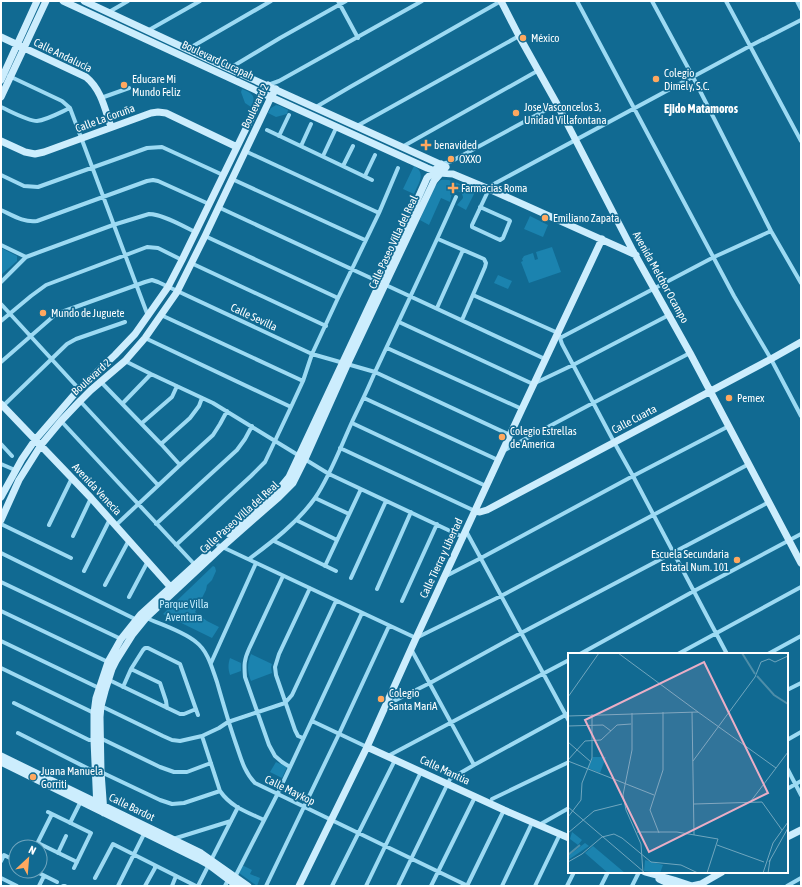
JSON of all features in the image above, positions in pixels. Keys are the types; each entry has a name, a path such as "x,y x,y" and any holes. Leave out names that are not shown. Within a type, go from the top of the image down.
{"street":[{"path":"20,46 37,1"},
{"path":"1,96 4,76 46,1"},
{"name":"Boulevard Cucapah","path":"63,1 189,60 437,172 453,174 489,189 636,255"},
{"name":"Boulevard Cucapah","path":"84,1 402,147 446,164 453,174"},
{"path":"109,12 128,1"},
{"path":"149,30 200,1"},
{"path":"188,49 271,1"},
{"path":"230,68 339,3 346,1"},
{"path":"279,81 422,1"},
{"path":"316,107 350,86 501,1"},
{"name":"Avenida Melchor Ocampo","path":"501,1 801,563"},
{"path":"576,1 734,296 771,359 801,416"},
{"path":"652,1 693,77 771,231 801,283"},
{"path":"726,1 801,142"},
{"path":"796,1 801,9"},
{"path":"339,3 358,38"},
{"path":"480,207 510,221 501,240 472,227 480,207 489,189 496,182 801,20"},
{"path":"116,25 125,23 140,26"},
{"path":"357,126 519,36"},
{"name":"Calle Andalucía","path":"1,37 92,81 101,98 111,127"},
{"path":"189,60 202,60 219,64"},
{"path":"402,147 539,70"},
{"path":"4,76 62,101 70,108 148,316"},
{"name":"Boulevard 2","path":"1,497 22,458 35,440 79,389 120,350 134,334 168,287 262,93 268,85 279,81"},
{"name":"Boulevard 2","path":"1,520 19,480 40,445 80,401 124,361 145,338 177,292 279,81"},
{"path":"101,98 129,88"},
{"path":"446,164 557,104"},
{"path":"1,107 30,120 37,121 70,108"},
{"name":"Calle La Coruña","path":"1,141 25,152 35,154 151,113 158,112 166,113 237,147"},
{"path":"279,136 290,115"},
{"path":"301,146 311,124"},
{"path":"322,156 337,126"},
{"path":"267,130 372,180"},
{"path":"343,166 353,146"},
{"path":"1,176 24,186 38,187 92,167 154,147 162,147 223,176"},
{"path":"245,151 379,213"},
{"path":"365,176 375,155"},
{"name":"Calle Paseo Villa del Real","path":"97,739 108,662 121,640 142,618 220,546 289,477 302,457 383,284 427,178 446,164"},
{"path":"176,545 252,476 265,462 303,381 312,354 379,213 398,168"},
{"path":"232,179 365,240"},
{"path":"1,210 26,221 37,221 103,196 153,180 209,204"},
{"path":"249,559 274,541 296,520 315,498 329,474 456,196"},
{"path":"218,207 545,359"},
{"path":"1,282 26,257 149,214 154,214 195,232"},
{"path":"559,335 714,257 771,231"},
{"path":"205,236 338,298"},
{"path":"438,238 484,259 486,262 462,320"},
{"name":"Calle Tierra y Libertad","path":"299,886 367,747 533,384 559,335 602,239"},
{"path":"1,246 26,257"},
{"path":"1,321 46,285 148,247 158,248 182,260"},
{"path":"437,308 463,250"},
{"path":"191,263 326,326"},
{"name":"Calle Sevilla","path":"1,362 56,314 152,280 312,354 375,372 510,435"},
{"path":"473,295 559,335 573,365 726,653"},
{"path":"1,304 79,389"},
{"path":"161,315 303,381"},
{"path":"399,322 533,384 669,315"},
{"path":"2,405 67,344 76,339 125,322"},
{"path":"145,338 291,407"},
{"name":"Calle Cuarta","path":"475,511 480,512 487,510 801,342"},
{"path":"387,348 522,409"},
{"path":"502,452 593,402 690,353"},
{"path":"124,361 214,403 329,474 437,524 465,534 481,558 567,714 450,779 398,886"},
{"path":"123,403 151,374"},
{"path":"101,382 123,403 180,465"},
{"path":"142,423 172,397 177,386"},
{"path":"161,444 190,418 200,406 202,398"},
{"path":"364,398 498,460"},
{"path":"80,401 158,485"},
{"name":"Avenida Venecia","path":"2,405 116,525 173,590"},
{"path":"116,525 213,435 227,411"},
{"path":"61,421 197,567"},
{"path":"352,423 486,486"},
{"path":"156,524 237,450 252,426"},
{"path":"445,576 729,426"},
{"path":"1,444 12,456"},
{"path":"340,448 475,511"},
{"path":"1,464 15,470"},
{"path":"220,546 416,638 501,596 749,464"},
{"path":"49,525 72,478"},
{"path":"325,566 361,489"},
{"path":"73,536 91,498"},
{"path":"315,498 349,514"},
{"path":"351,578 386,501"},
{"path":"386,705 769,502"},
{"path":"377,589 411,512"},
{"path":"84,571 110,519"},
{"path":"296,520 337,540"},
{"path":"1,524 71,558"},
{"path":"402,601 437,524"},
{"path":"582,653 801,534"},
{"path":"105,585 129,540"},
{"path":"274,541 336,571"},
{"name":"Calle Maykop","path":"1,553 142,618 190,637 197,642 211,663 228,722 249,777 255,782 467,886"},
{"path":"129,597 148,561"},
{"path":"211,663 256,563"},
{"path":"283,576 244,660 244,668 245,677 269,745 275,756 290,767"},
{"path":"1,582 121,640"},
{"path":"680,653 801,587"},
{"path":"303,738 298,736 295,730 276,675 275,667 279,654 310,588"},
{"path":"101,706 172,740 180,741 202,736 228,722 285,703 292,695 336,601"},
{"path":"1,611 108,662"},
{"path":"230,881 278,793 362,613"},
{"name":"Calle Paseo Villa del Real","path":"101,807 94,713 96,698 99,688 112,670 142,618"},
{"path":"266,886 389,626"},
{"path":"770,653 801,636"},
{"path":"1,641 99,688"},
{"path":"123,686 131,669 143,650 148,648 180,664 198,715"},
{"path":"411,648 474,765"},
{"path":"388,756 568,661"},
{"path":"1,668 94,713"},
{"path":"131,669 160,683 167,708"},
{"path":"106,678 180,714 196,709"},
{"path":"788,689 801,682"},
{"path":"14,703 89,740 97,739 174,772 187,772 211,764"},
{"name":"Calle Mantúa","path":"312,721 504,810 568,838"},
{"path":"788,739 801,732"},
{"path":"18,733 98,772 172,804 184,803 220,791"},
{"path":"202,736 220,791 226,798 238,807 264,820"},
{"name":"Calle Bardot","path":"1,756 146,829 198,859 210,862"},
{"path":"332,886 395,760"},
{"name":"Calle Bardot","path":"1,762 81,801 101,807"},
{"path":"492,799 568,762"},
{"path":"788,770 801,794"},
{"path":"366,886 421,772"},
{"path":"788,788 801,781"},
{"path":"431,886 475,796"},
{"path":"70,823 81,801"},
{"path":"94,878 112,844 197,886 238,807"},
{"path":"502,886 536,824 568,808"},
{"path":"467,886 504,810"},
{"path":"39,839 50,813 91,833 74,868"},
{"path":"172,839 231,821"},
{"path":"118,886 146,829"},
{"name":"Calle Bardot","path":"146,829 172,839 201,853 237,886"},
{"path":"788,836 801,830"},
{"path":"535,886 560,834"},
{"path":"58,853 66,836"},
{"path":"48,849 77,862"},
{"path":"1,861 4,855 8,857"},
{"path":"145,886 155,866"},
{"path":"567,886 574,873"},
{"path":"601,886 608,873"},
{"path":"632,886 638,873"},
{"path":"646,873 665,884 674,886"},
{"path":"648,873 692,886 701,884 720,873"},
{"path":"172,886 176,876"},
{"path":"1,878 17,886"},
{"path":"48,878 57,882"},
{"path":"787,886 801,878"},
{"name":"Calle Bardot","path":"230,881 248,886"}],"green space":[{"path":"242,89 252,95 254,100 251,107 245,103 241,92"},
{"path":"276,105 288,110 287,114 276,117 268,113 271,108"},
{"path":"414,166 418,169 421,175 414,194 403,189"},
{"path":"441,180 450,180 475,192 466,210 457,205 463,198 462,194 459,192 456,191 452,193 450,202 441,198 429,225 420,220 431,193"},
{"path":"530,216 548,225 543,237 524,229"},
{"path":"552,247 561,272 529,283 521,262 523,261 522,259 524,256 533,253 535,260 538,259 536,252"},
{"path":"1,248 17,256 17,261 1,275"},
{"path":"498,275 512,281 508,289 494,283"},
{"name":"Parque Villa Aventura","path":"213,566 215,567 216,571 212,580 207,585 195,612 207,621 219,627 212,638 163,614"},
{"path":"251,654 272,664 272,673 251,681 248,668"},
{"path":"230,658 241,663 241,671 230,675 228,666"},
{"path":"276,762 287,767 282,778 270,772"},
{"path":"242,865 252,870 250,874 260,878 257,886 239,873"}],"place":[{"name":"México","path":"523,38"},
{"name":"Colegio Dimely, S.C.","path":"656,79"},
{"name":"Educare Mi Mundo Feliz","path":"124,85"},
{"name":"Jose Vasconcelos 3, Unidad Villafontana","path":"516,113"},
{"name":"benavided","path":"426,145"},
{"name":"OXXO","path":"451,159"},
{"name":"Farmacias Roma","path":"453,188"},
{"name":"Emiliano Zapata","path":"545,218"},
{"name":"Mundo de Juguete","path":"43,313"},
{"name":"Pemex","path":"729,398"},
{"name":"Colegio Estrellas de America","path":"502,437"},
{"name":"Escuela Secundaria Estatal Num. 101","path":"737,560"},
{"name":"Colegio Santa MariA","path":"381,699"},
{"name":"Juana Manuela Gorriti","path":"33,777"}],"district":[{"name":"Ejido Matamoros","path":"701,109"}]}
